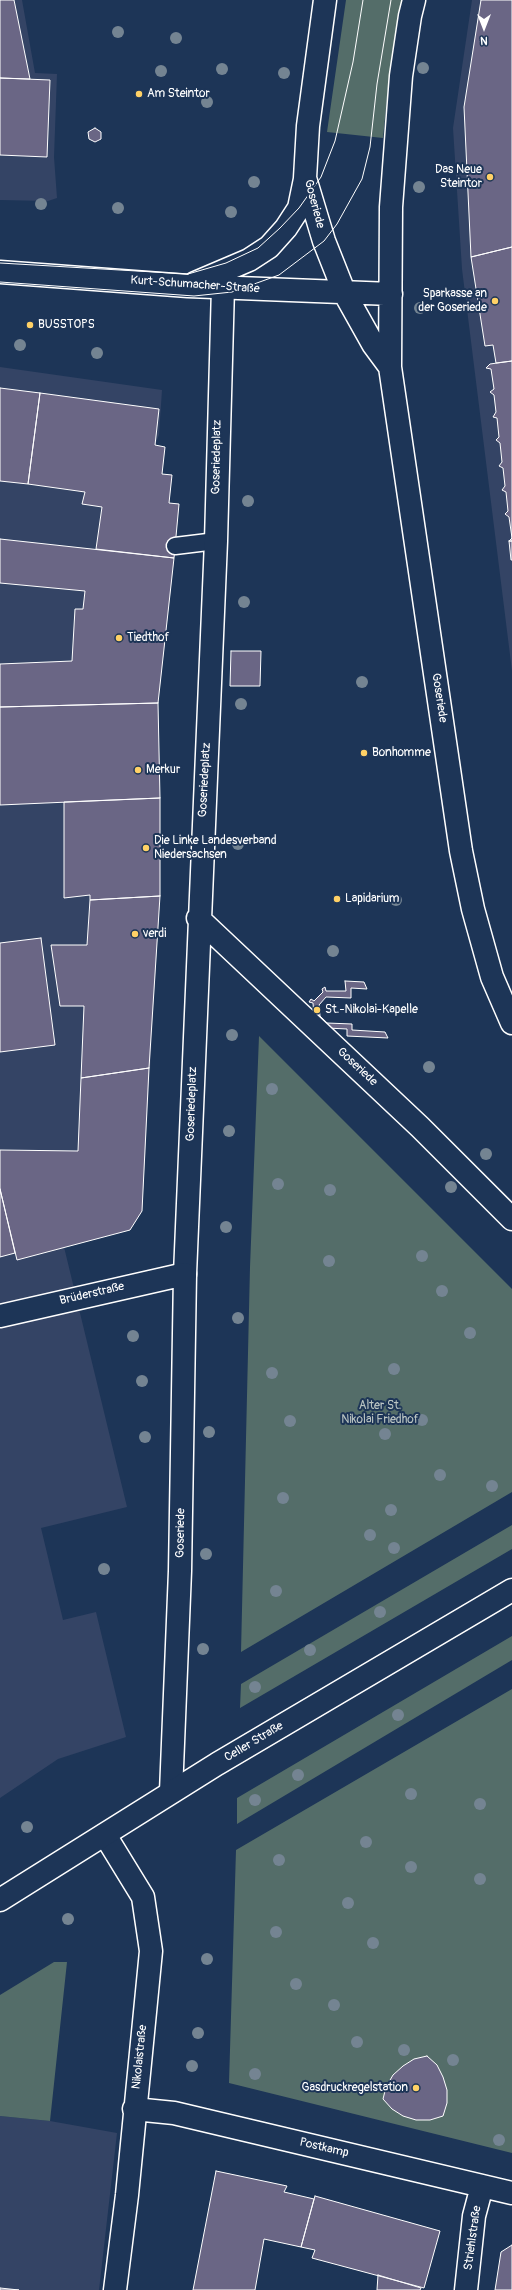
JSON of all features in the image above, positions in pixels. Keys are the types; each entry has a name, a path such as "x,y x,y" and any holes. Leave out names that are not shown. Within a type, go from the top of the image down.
{"street":[{"name":"Goseriede","path":"325,0 308,126 305,178 324,241 345,294 373,344 390,367"},
{"name":"Goseriede","path":"414,0 410,16 401,76 391,207 390,367 461,851 473,909 492,977 512,1023"},
{"path":"188,286 249,260 269,247 286,228 299,208 305,178"},
{"name":"Kurt-Schumacher-Straße","path":"0,272 188,286 345,294 391,294"},
{"name":"Goseriedeplatz","path":"185,1274 198,918 216,541 223,287"},
{"name":"Goseriede","path":"198,918 420,1127 512,1219"},
{"name":"Goseriede","path":"172,1792 180,1571 185,1274"},
{"name":"Brüderstraße","path":"0,1316 185,1274"},
{"name":"Celler Straße","path":"0,1900 172,1792 512,1590"},
{"name":"Nikolaistraße","path":"105,1835 143,1897 151,1951 134,2108 127,2195 115,2290"},
{"name":"Postkamp","path":"134,2108 174,2113 512,2193"},
{"name":"Striehlstraße","path":"466,2290 474,2216 482,2186"}],"lane":[{"path":"175,546 216,541"}],"shaded area":[{"path":"0,0 22,0 35,73 57,74 54,157 57,198 48,201 0,200"},
{"path":"472,0 512,0 512,671 462,269 453,128"},
{"path":"0,367 162,390 159,435 155,445 165,447 162,474 172,475 169,503 179,504 158,703 160,896 142,1211 130,1230 64,1247 127,1507 41,1528 63,1620 96,1612 126,1737 58,1759 0,1798"},
{"path":"0,2116 50,2121 117,2133 99,2290 0,2290"}],"green space":[{"path":"346,0 402,0 388,88 383,138 327,132"},
{"name":"Alter St. Nikolai Friedhof","path":"259,1036 512,1289 512,1492 241,1652 250,1267"},
{"path":"512,1525 512,1549 240,1708 241,1684"},
{"path":"512,1636 512,1660 237,1824 237,1798"},
{"path":"512,1689 512,2153 229,2083 236,1850"},
{"path":"54,1962 67,1962 50,2121 0,2116 0,1995"}],"building":[{"path":"0,0 14,0 30,79 0,78"},
{"name":"Das Neue Steintor","path":"481,0 512,0 512,247 471,257 464,107"},
{"path":"0,78 50,80 47,157 0,155"},
{"path":"95,128 101,132 101,139 95,142 89,139 88,132"},
{"name":"Sparkasse an der Goseriede","path":"512,247 512,361 496,363 493,345 485,346 471,257"},
{"path":"512,361 512,538 509,517 505,514 508,511 506,492 502,490 505,486 503,468 499,466 502,462 500,443 496,440 499,437 497,418 493,417 496,412 494,395 490,392 494,389 491,369 486,368 490,364"},
{"path":"0,388 40,393 28,484 0,481"},
{"path":"40,393 159,409 155,445 165,447 162,474 172,475 169,503 179,504 174,558 96,549 102,507 82,504 85,492 28,484"},
{"name":"Tiedthof","path":"0,539 174,558 158,703 0,707 0,664 72,661 75,609 83,609 85,591 0,583"},
{"path":"509,541 512,541 512,560 511,560"},
{"path":"231,651 261,651 260,686 230,686"},
{"path":"158,703 160,798 0,805 0,707"},
{"path":"160,798 160,896 90,900 90,895 64,898 64,802"},
{"path":"160,896 149,1068 81,1078 84,1006 60,1006 51,945 87,945 90,900"},
{"path":"41,938 55,1045 0,1052 0,943"},
{"name":"St.-Nikolai-Kapelle","path":"345,981 364,982 367,989 351,988 351,998 326,997 319,1005 320,1016 327,1023 352,1024 352,1030 385,1032 388,1038 347,1036 347,1029 327,1028 314,1016 313,1003 309,1002 311,999 314,1001 323,992 322,989 325,987 326,991 346,991"},
{"path":"149,1068 142,1211 130,1230 17,1260 0,1189 0,1150 78,1151 81,1078"},
{"path":"0,1189 15,1253 0,1257"},
{"name":"Gasdruckregelstation","path":"427,2056 437,2065 443,2077 447,2090 447,2103 443,2116 430,2120 416,2120 403,2116 392,2109 383,2099 386,2087 393,2075 414,2059"},
{"path":"216,2171 287,2186 284,2192 314,2199 301,2247 264,2239 255,2290 193,2290"},
{"path":"315,2196 440,2231 424,2288 312,2258 315,2250 301,2247"},
{"path":"512,2245 512,2290 495,2290 501,2252"},
{"path":"378,2275 421,2288 420,2290 377,2290"},
{"path":"0,2288 19,2290 0,2290"}],"tram line":[{"path":"0,263 188,274 226,263 258,248 299,208 321,177 335,141 353,62 363,0"},
{"path":"0,282 194,296 232,292 279,275 324,241 337,224 362,179 370,147 377,84 391,0"}],"place":[{"name":"Am Steintor","path":"139,94"},
{"name":"Das Neue Steintor","path":"490,177"},
{"name":"Sparkasse an der Goseriede","path":"495,301"},
{"name":"BUSSTOPS","path":"30,325"},
{"name":"Tiedthof","path":"119,638"},
{"name":"Bonhomme","path":"364,753"},
{"name":"Merkur","path":"138,770"},
{"name":"Die Linke Landesverband Niedersachsen","path":"146,848"},
{"name":"Lapidarium","path":"337,899"},
{"name":"verdi","path":"135,934"},
{"name":"St.-Nikolai-Kapelle","path":"317,1010"},
{"name":"Gasdruckregelstation","path":"416,2088"}]}
